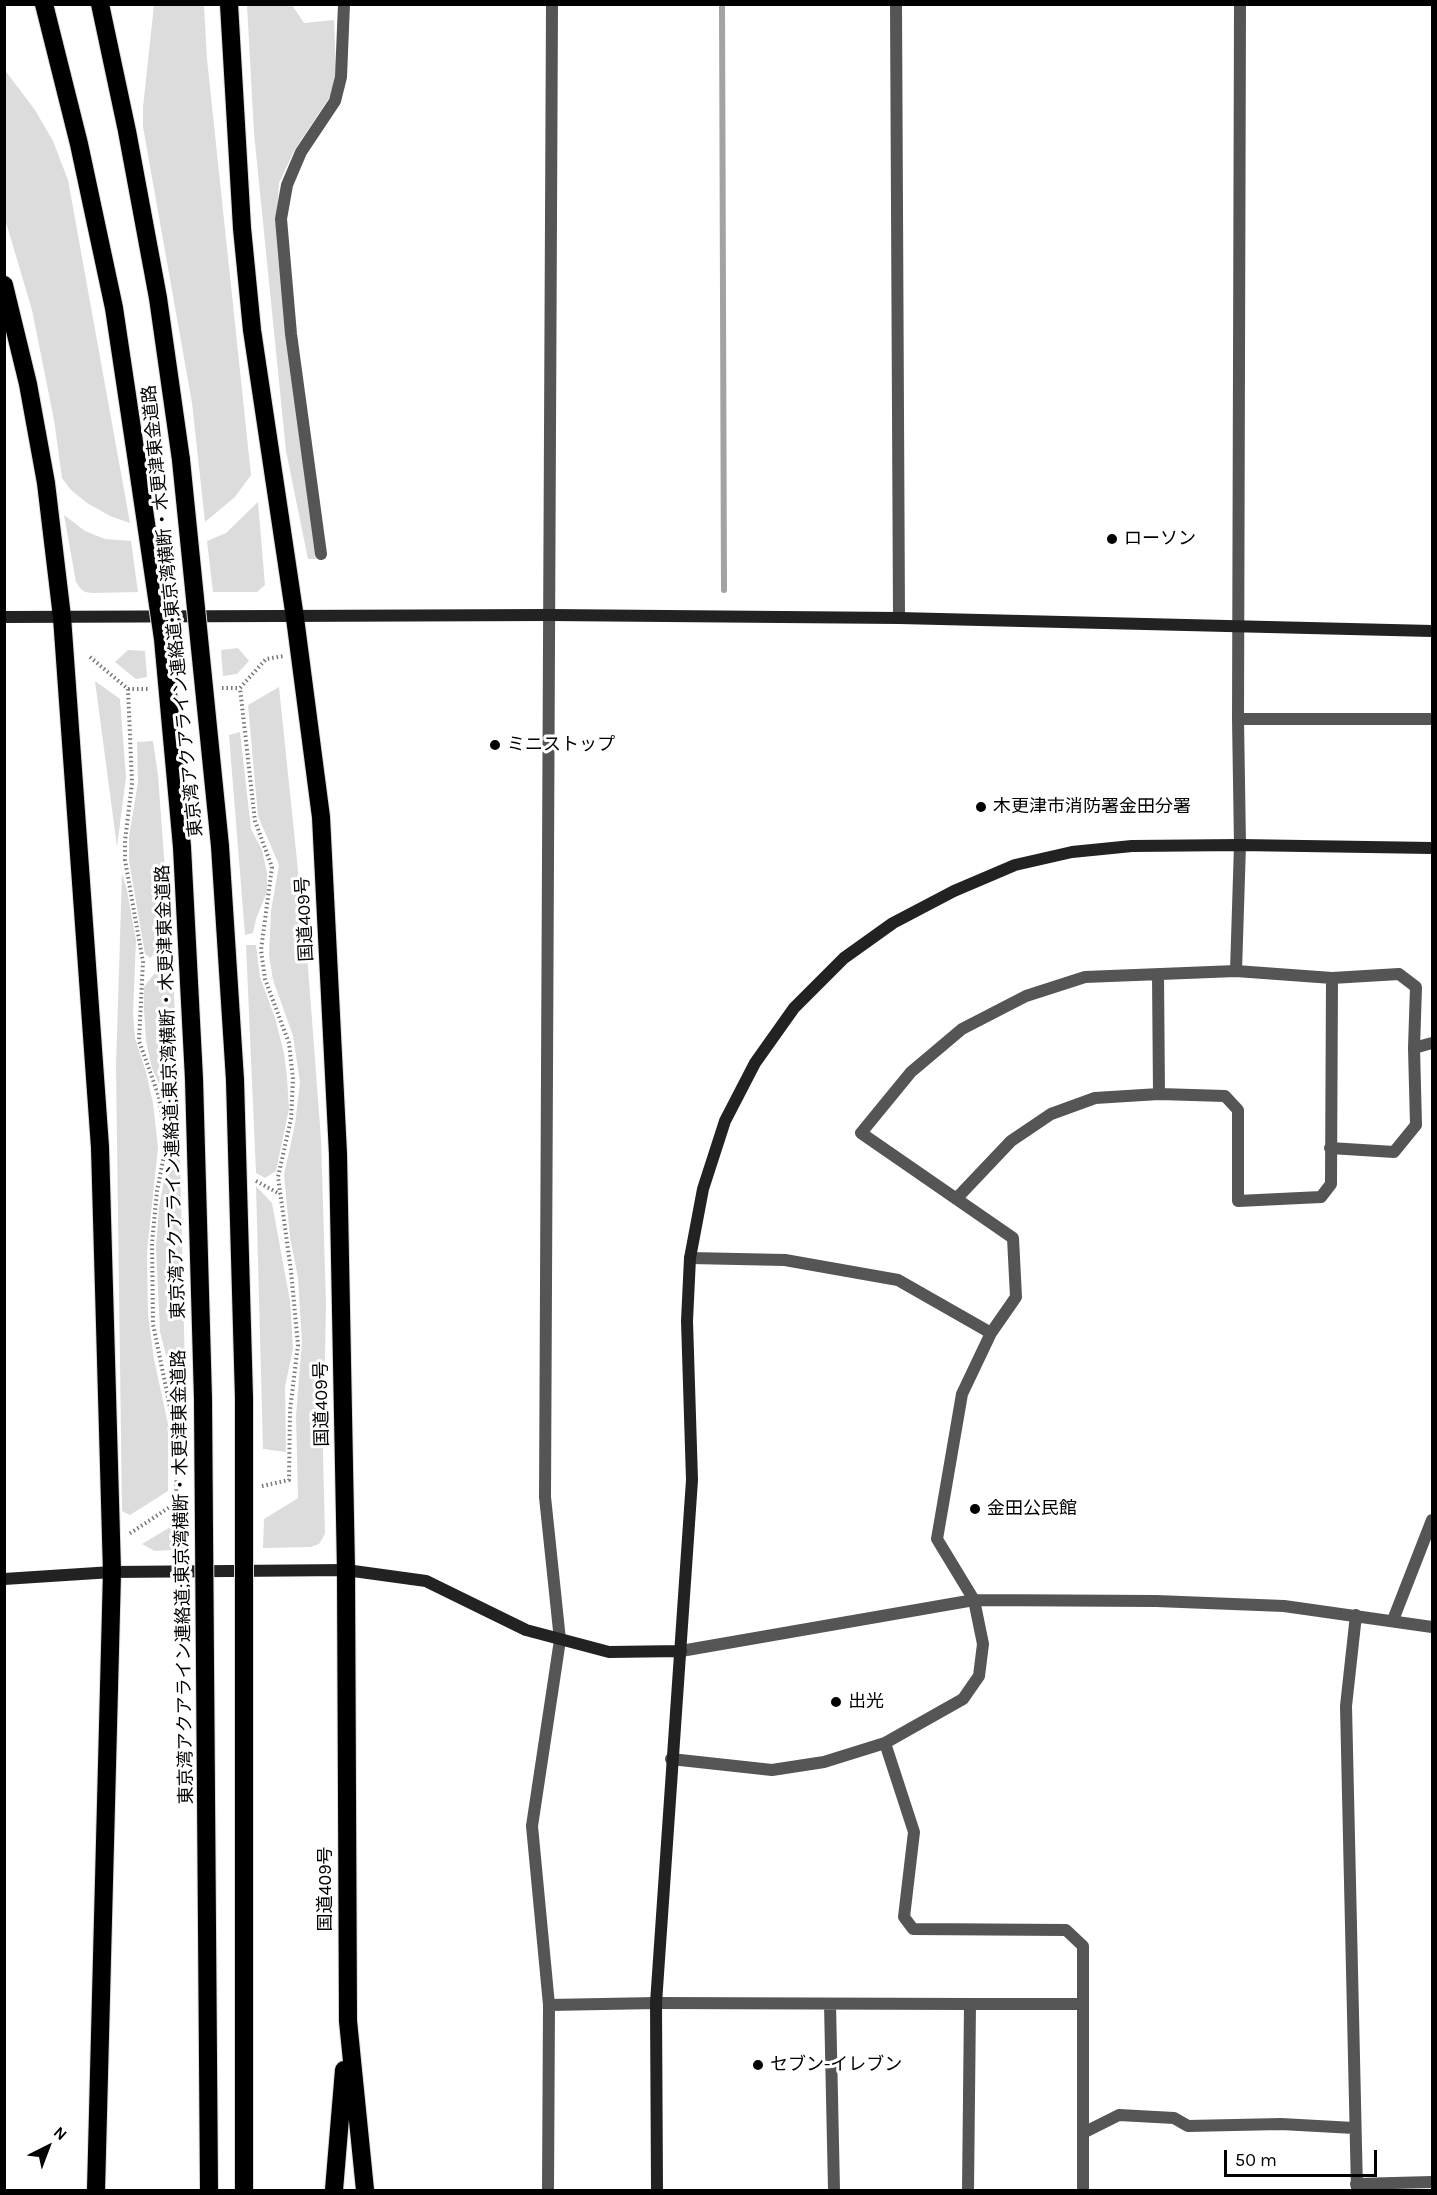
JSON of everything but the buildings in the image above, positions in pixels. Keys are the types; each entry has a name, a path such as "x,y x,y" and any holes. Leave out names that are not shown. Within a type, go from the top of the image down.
{"highway":[{"name":"東京湾アクアライン連絡道;東京湾横断・木更津東金道路","path":"44,4 79,144 114,308 163,639 182,847 194,1079 203,1399 208,2190"},
{"name":"東京湾アクアライン連絡道;東京湾横断・木更津東金道路","path":"100,4 127,131 158,298 181,460 220,846 235,1080 244,1410 244,2190"},
{"name":"国道409号","path":"229,4 242,228 252,330 295,618 321,817 338,1154 346,1570 348,2021 364,2190"},
{"path":"4,285 28,384 46,483 62,617 100,1147 112,1572 96,2190"},
{"path":"334,2190 348,2021"},
{"path":"99,2085 106,2190"}],"street":[{"path":"896,4 899,618"},
{"path":"1236,970 1240,845 1238,719 1240,4"},
{"path":"548,2190 549,2005 532,1826 560,1640 545,1497 552,10"},
{"path":"321,554 291,334 281,219 287,185 301,152 335,101 342,77 344,11"},
{"path":"4,617 295,618 549,615 899,618 1432,631"},
{"path":"1238,719 1432,719"},
{"path":"657,2190 656,2003 692,1480 687,1321 690,1258 703,1189 724,1121 755,1064 794,1008 844,958 893,923 954,891 1015,865 1072,852 1132,846 1432,848"},
{"path":"671,1759 772,1770 824,1762 885,1743 963,1699 979,1676 983,1644 974,1600 937,1539 962,1394 991,1333 1016,1297 1013,1238 861,1133 911,1072 962,1029 1026,996 1084,977 1236,970 1332,978 1399,974 1416,987 1414,1048 1416,1125 1394,1152 1330,1148"},
{"path":"1158,975 1159,1094"},
{"path":"956,1199 1011,1141 1051,1114 1095,1098 1159,1094 1225,1096 1238,1110 1238,1201 1321,1197 1331,1184 1332,978"},
{"path":"1414,1048 1432,1043"},
{"path":"690,1258 785,1260 898,1280 991,1333"},
{"path":"1393,1620 1432,1520"},
{"path":"4,1579 112,1572 346,1570 426,1581 526,1630 609,1652 681,1651 974,1600 1156,1601 1284,1606 1432,1627"},
{"path":"1356,1615 1346,1706 1357,2187 1432,2182"},
{"path":"885,1743 914,1832 904,1917 913,1929 1066,1930 1083,1946 1083,2190"},
{"path":"830,2004 834,2190"},
{"path":"968,2190 970,2004"},
{"path":"549,2005 1083,2004"},
{"path":"1083,2133 1119,2115 1174,2118 1188,2126 1281,2124 1354,2128"}],"path":[{"path":"255,1487 289,1480 290,1410 298,1345 278,1177 291,1119 293,1079 289,1043 265,979 261,950 272,867 255,821 240,688 266,659 299,654"},
{"path":"90,657 128,689 132,783 125,840 126,860 143,962 139,1041 159,1097 166,1145 157,1191 152,1243 153,1324 177,1454 176,1503"},
{"path":"111,1535 131,1534 176,1503 188,1501"}],"shaded area":[{"path":"154,5 204,5 207,59 251,475 235,497 205,522 192,403 143,127"},
{"path":"247,5 292,5 304,23 334,20 336,71 331,95 295,149 279,183 277,217 316,559 308,559 286,451 254,133"},
{"path":"4,69 35,110 53,141 68,180 130,523 110,516 87,503 71,490 62,478 54,420 32,310 5,219"},
{"path":"258,502 265,585 257,592 213,592 207,541 226,533"},
{"path":"64,515 85,531 105,539 131,541 138,592 92,593 80,588 76,582"},
{"path":"238,648 249,661 237,674 223,676 221,650"},
{"path":"128,650 145,651 147,677 136,679 115,662"},
{"path":"95,681 120,699 126,777 117,847"},
{"path":"279,687 308,967 321,1139 326,1304 323,1455 325,1534 319,1544 311,1547 263,1548 264,1519 298,1498 296,1415 302,1342 298,1278 290,1237 284,1175 295,1124 300,1082 293,1036 273,980 269,955 271,911 279,865 258,816 248,705"},
{"path":"240,732 251,829 262,850 267,873 267,892 253,933 245,935 229,735"},
{"path":"153,741 158,775 170,940 150,958 145,954 129,861 129,837 138,782 137,742"},
{"path":"122,873 136,940 133,1014 135,1038 153,1103 158,1148 147,1251 148,1315 154,1359 168,1424 168,1491 130,1515 122,1511 116,1066"},
{"path":"246,945 256,945 260,977 275,1018 284,1053 287,1077 289,1109 276,1171 265,1178 256,1173"},
{"path":"172,951 181,1146 170,1143 166,1138 167,1101 152,1068 146,1041 144,1009 144,987"},
{"path":"169,1155 180,1159 187,1455 181,1454 176,1394 160,1332 156,1248 159,1207"},
{"path":"256,1186 272,1203 290,1301 293,1349 285,1387 286,1452 263,1449"},
{"path":"187,1517 187,1549 155,1551 142,1544"}],"waterway":[{"path":"722,4 724,590"}],"place":[{"name":"ローソン","path":"1112,539"},
{"name":"ミニストップ","path":"495,745"},
{"name":"木更津市消防署金田分署","path":"981,807"},
{"name":"金田公民館","path":"975,1509"},
{"name":"出光","path":"836,1702"},
{"name":"セブン-イレブン","path":"758,2065"}]}
